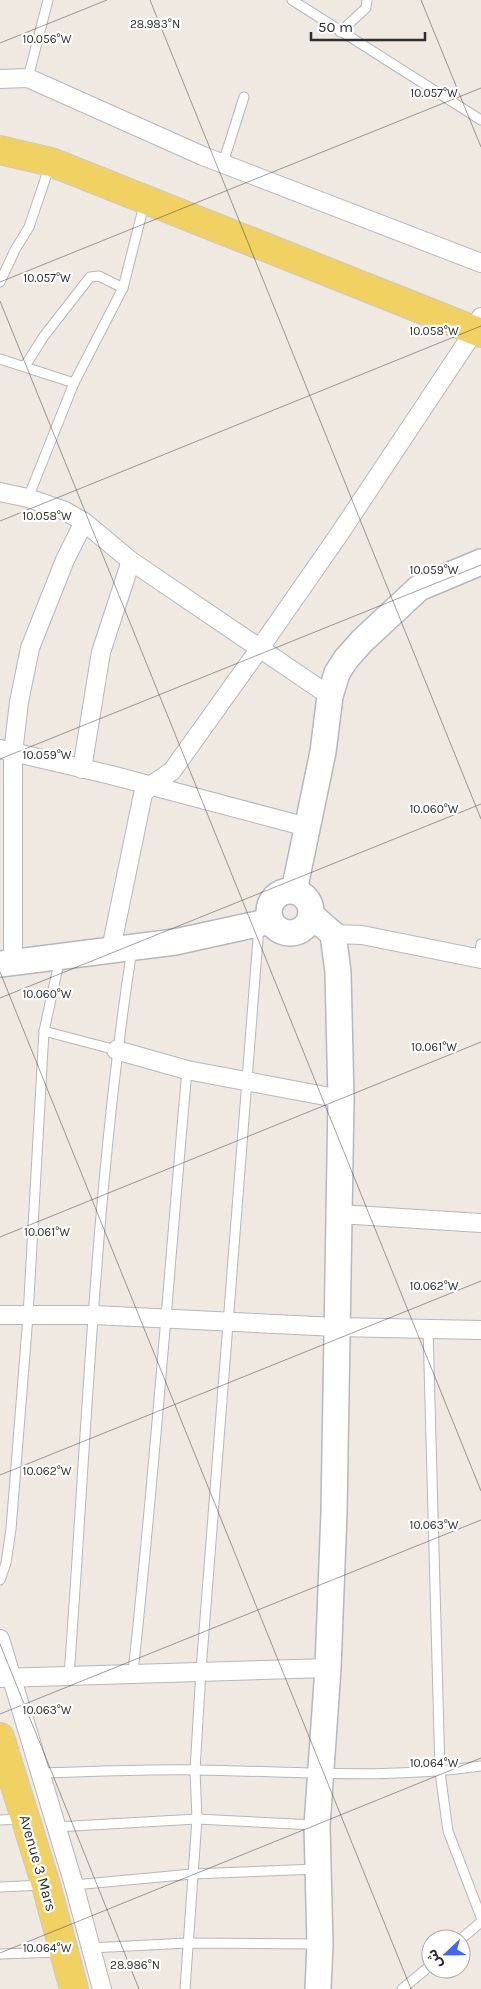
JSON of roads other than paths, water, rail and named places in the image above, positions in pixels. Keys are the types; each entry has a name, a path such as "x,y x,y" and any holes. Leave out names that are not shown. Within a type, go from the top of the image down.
{"main road":[{"path":"0,150 50,162 382,295 479,327"},
{"name":"Avenue 3 Mars","path":"0,1737 12,1820 46,1885 74,1989"}],"street":[{"path":"0,79 28,78 223,164 481,263"},
{"path":"122,947 141,800 150,786 172,771 260,648 479,327"},
{"path":"0,492 28,498 65,511 84,522 131,561 330,696"},
{"path":"84,522 65,560 30,648 7,751 7,963 122,947 175,942 266,922 281,931 294,933 305,927 311,915 311,909 305,897 294,891 286,891 273,899 266,922"},
{"path":"82,769 101,652 131,561"},
{"path":"294,891 323,752 330,696 337,673 346,659 419,588 481,562"},
{"path":"7,751 307,827"},
{"path":"311,915 333,934 362,935 480,954"},
{"path":"318,1989 320,1944 317,1826 328,1668 334,1512 341,1099 338,972 333,934"},
{"path":"116,1050 187,1070 341,1099"},
{"path":"338,1214 481,1223"},
{"path":"0,1315 94,1316 336,1327 481,1330"},
{"path":"0,1639 6,1678 56,1827 102,1989"},
{"path":"6,1678 133,1672 328,1668"}],"lane":[{"path":"28,78 48,0"},
{"path":"292,0 481,120"},
{"path":"340,32 366,8 368,0"},
{"path":"223,164 244,97"},
{"path":"0,282 14,250 29,227 50,162"},
{"path":"28,498 74,383 123,288 145,199"},
{"path":"25,366 44,336 90,277 99,276 123,288"},
{"path":"0,359 74,383"},
{"path":"186,1989 197,1818 195,1770 201,1670 249,1082 266,922"},
{"path":"69,1676 122,947"},
{"path":"0,1580 6,1563 10,1529 28,1316 44,1031 61,955"},
{"path":"44,1031 116,1050"},
{"path":"133,1672 150,1514 164,1320 187,1070"},
{"path":"428,1328 440,1772 448,1831 481,1917"},
{"path":"39,1773 195,1770 321,1774 440,1772 481,1766"},
{"path":"56,1827 197,1818 317,1826"},
{"path":"74,1886 192,1874 319,1869"},
{"path":"0,1887 46,1885"},
{"path":"471,1930 481,1922"},
{"path":"90,1948 188,1943 320,1944"},
{"path":"0,1954 63,1952"},
{"path":"402,1989 421,1973"}]}
